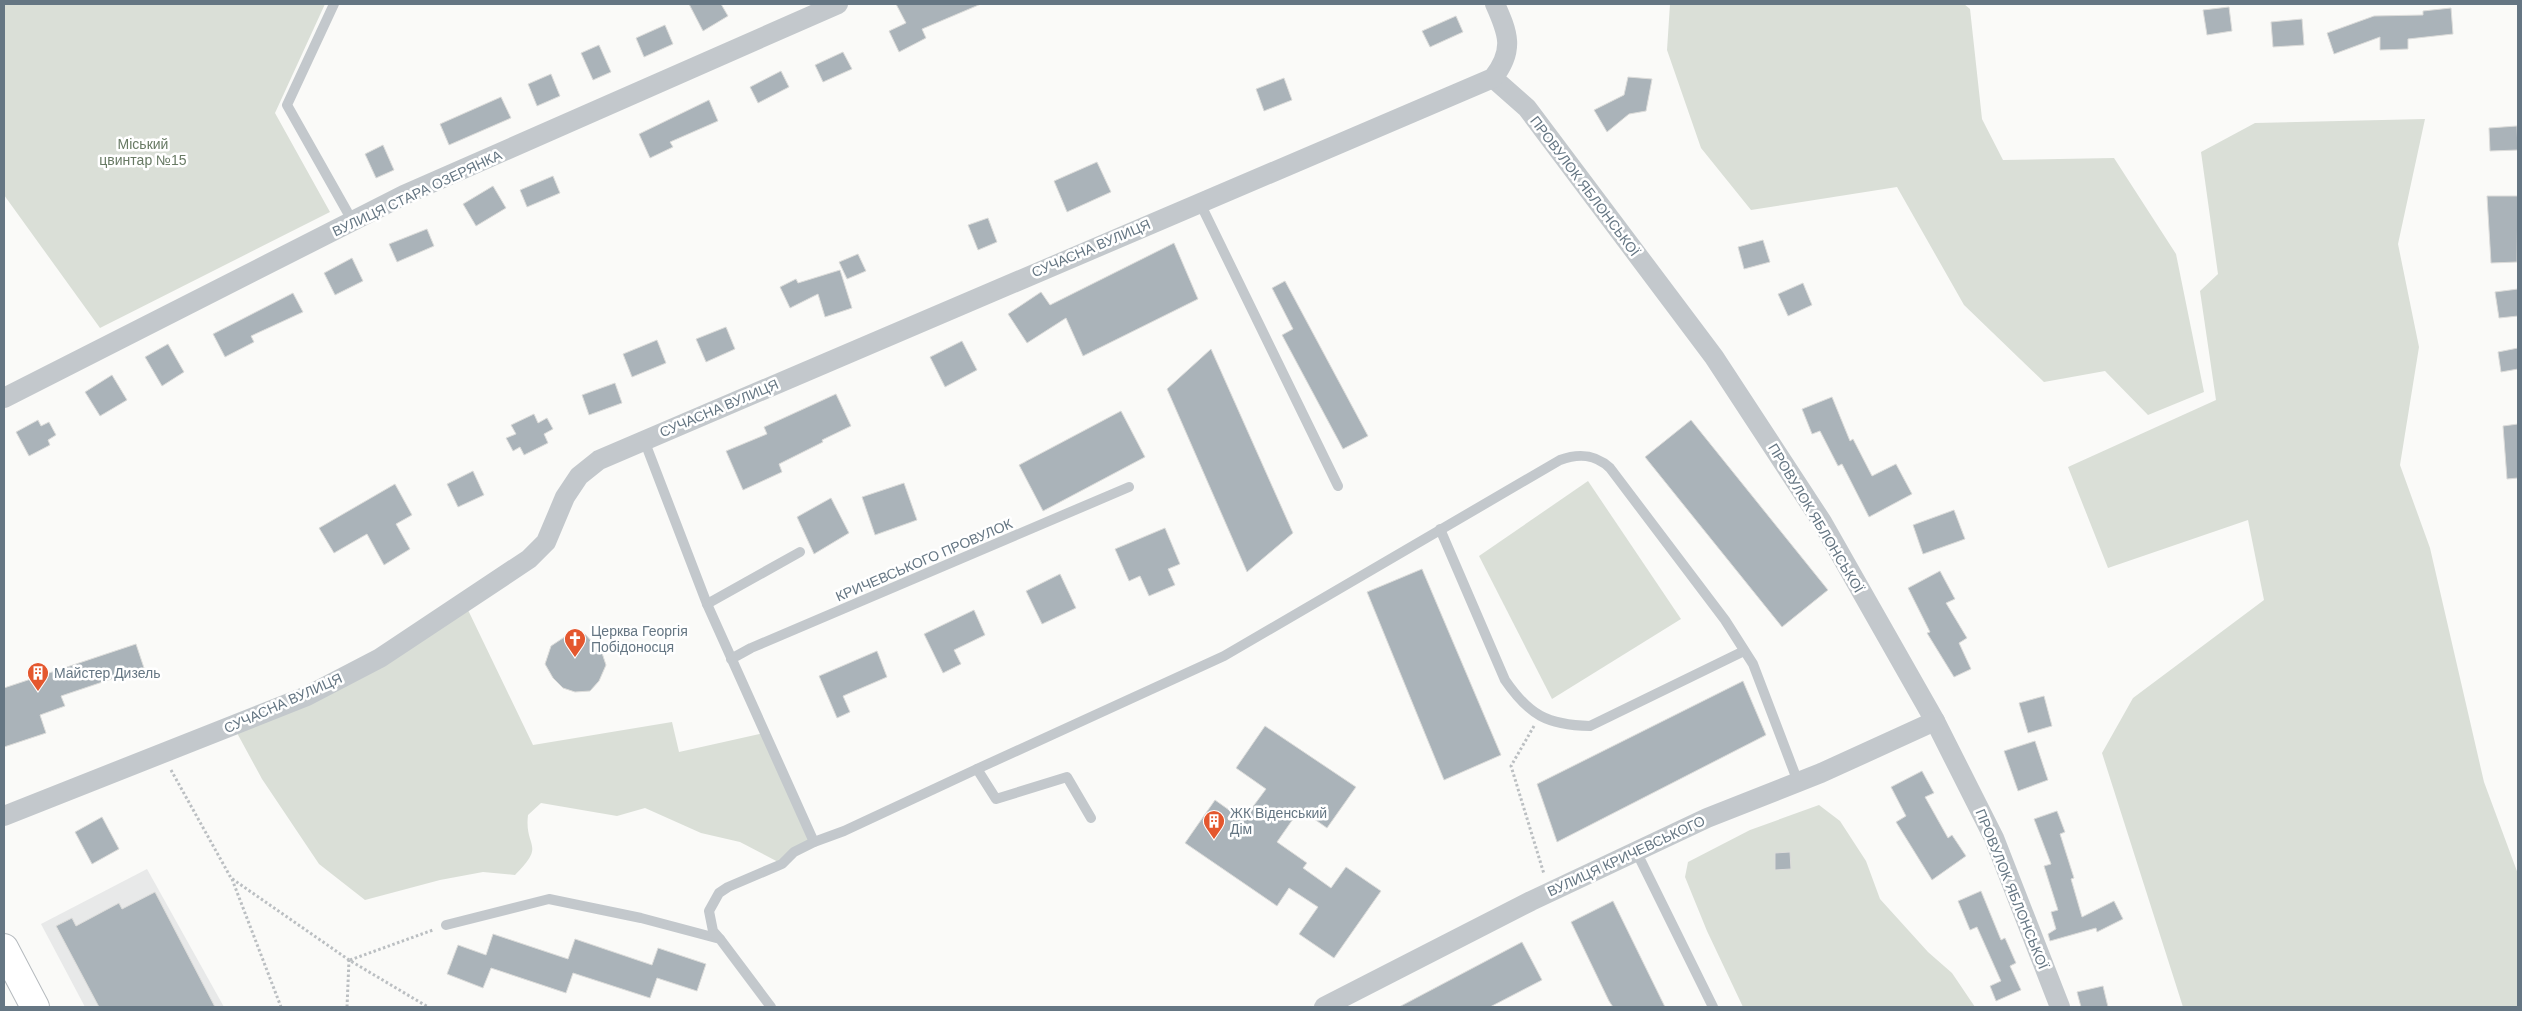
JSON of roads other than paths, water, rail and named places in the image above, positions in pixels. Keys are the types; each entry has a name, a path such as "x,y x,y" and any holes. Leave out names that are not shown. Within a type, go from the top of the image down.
{"main road":[{"path":"7,961 35,1007"}],"street":[{"name":"ВУЛИЦЯ СТАРА ОЗЕРЯНКА","path":"4,398 404,195 838,4"},
{"path":"1493,78 1505,58 1508,46 1507,34 1495,4"},
{"name":"СУЧАСНА ВУЛИЦЯ","path":"4,816 307,696 380,658 529,559 546,542 565,497 579,476 599,460 1199,201 1493,78"},
{"name":"ПРОВУЛОК ЯБЛОНСЬКОЇ","path":"1493,78 1527,108 1714,357 1822,522 1935,722 1994,838 2060,1007"},
{"name":"ВУЛИЦЯ КРИЧЕВСЬКОГО","path":"1324,1007 1550,892 1636,851 1707,818 1798,782 1935,722"}],"lane":[{"path":"334,4 287,104 353,222"},
{"path":"1199,201 1338,486"},
{"path":"644,440 707,604 814,842"},
{"path":"771,1007 713,931 710,922 713,901 719,893 782,864 794,852 814,842 844,831 1224,656 1440,528 1560,460 1572,456 1593,457 1610,468 1725,620 1757,672 1798,782"},
{"name":"КРИЧЕВСЬКОГО ПРОВУЛОК","path":"731,660 752,648 1129,487"},
{"path":"1440,528 1504,680 1519,701 1540,717 1564,725 1590,726 1744,651"},
{"path":"707,604 800,552"},
{"path":"977,769 996,798 1067,776 1091,818"},
{"path":"1636,851 1713,1007"},
{"path":"446,925 549,899 641,918 720,939"}],"place":[{"name":"Церква Георгія Побідоносця","path":"575,658"},
{"name":"Майстер Дизель","path":"38,692"},
{"name":"ЖК Віденський Дім","path":"1214,840"}],"park label":[{"name":"Міський цвинтар №15","path":"143,152"}]}
